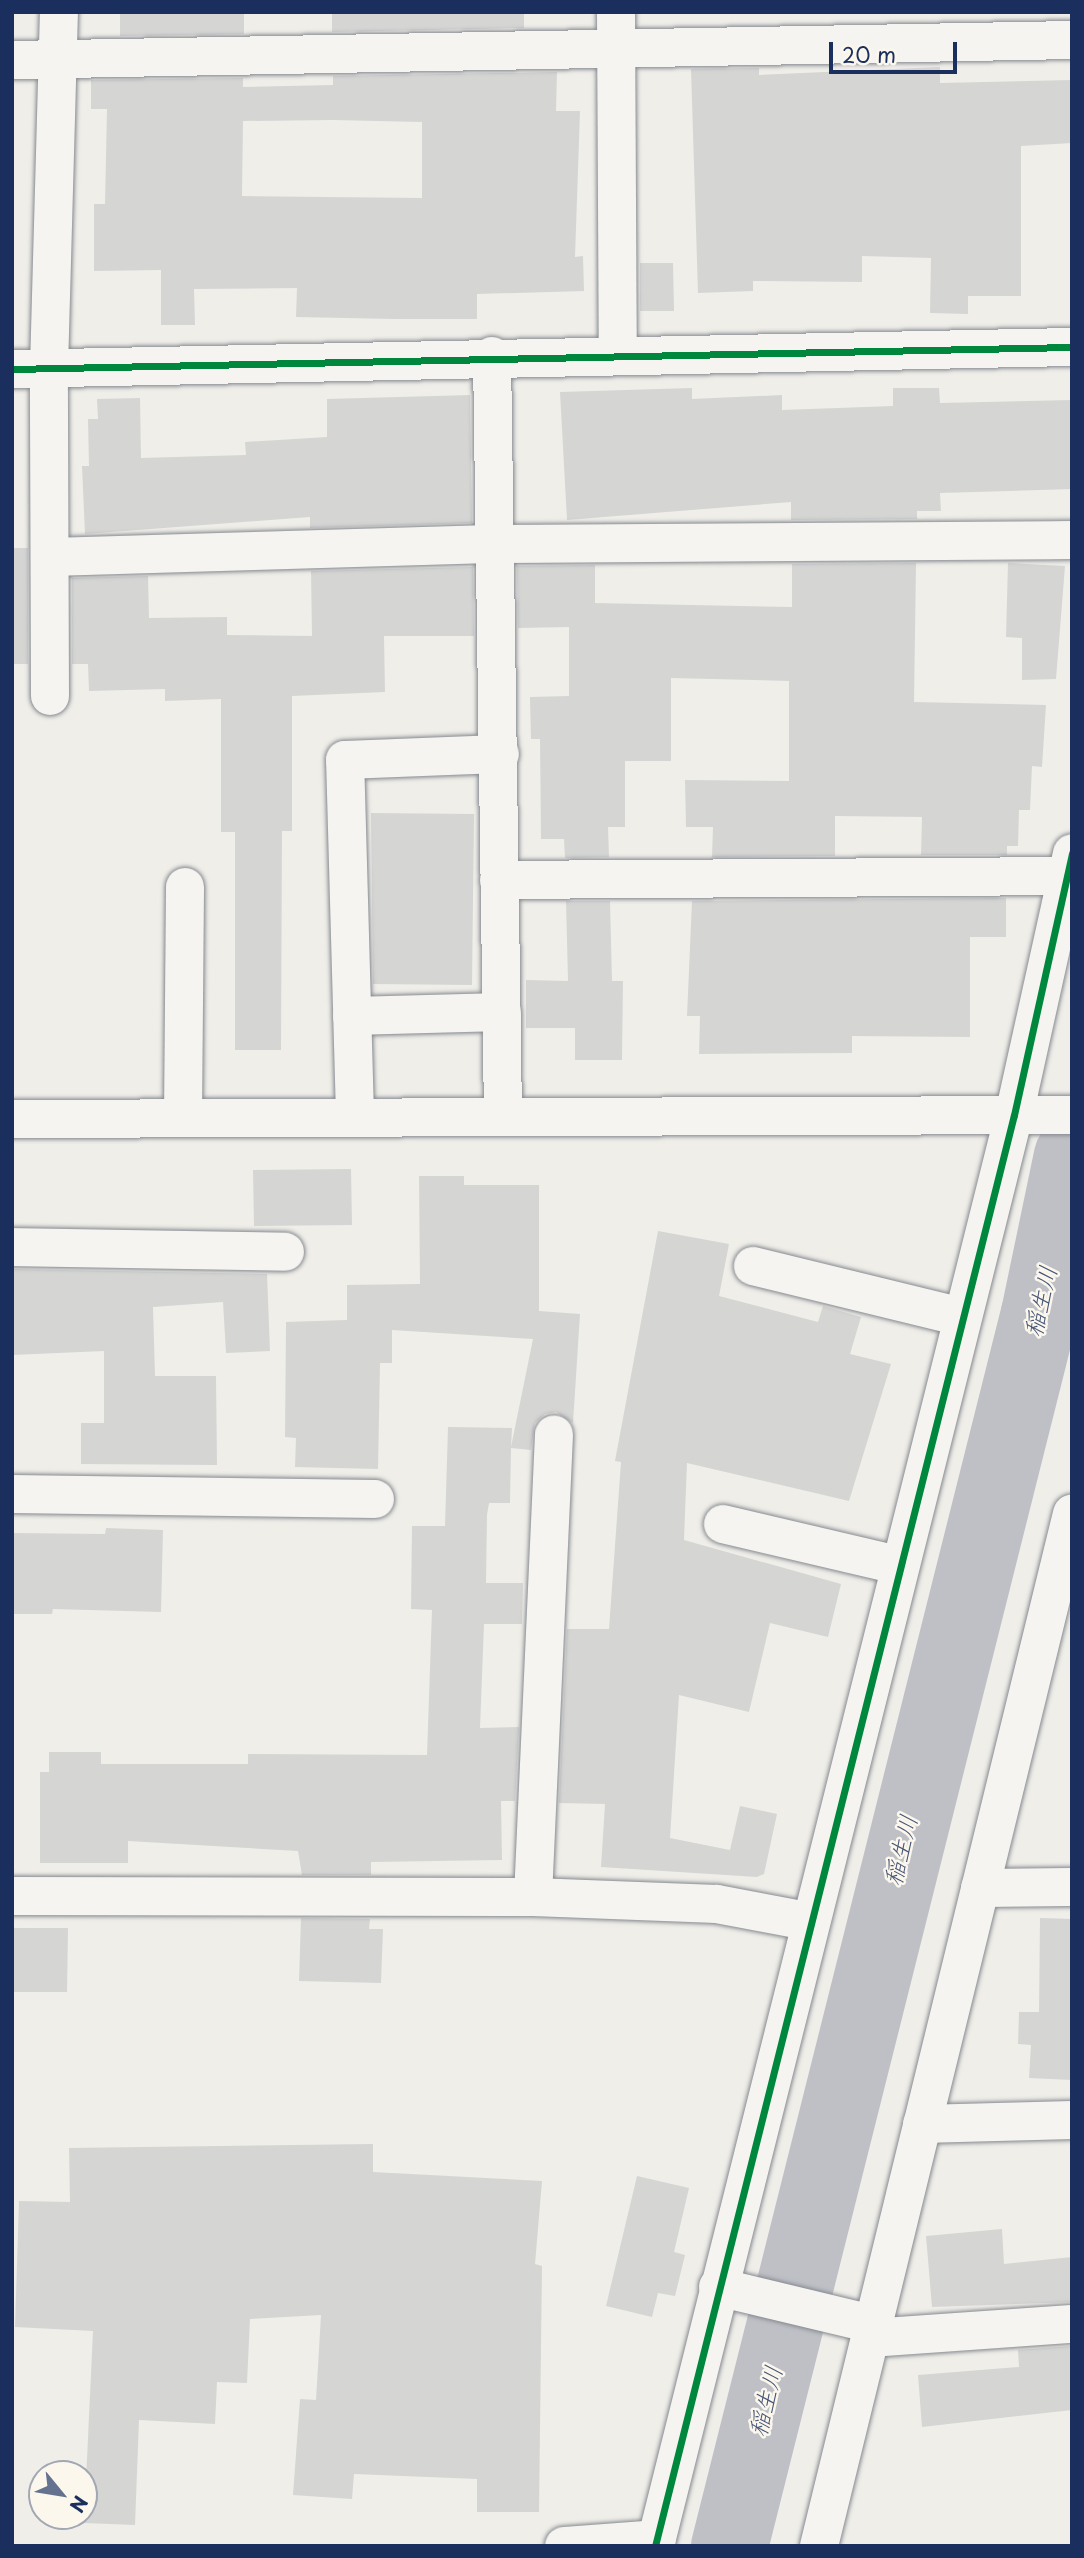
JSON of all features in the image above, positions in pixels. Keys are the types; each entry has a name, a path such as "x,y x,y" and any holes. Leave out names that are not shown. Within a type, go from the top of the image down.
{"street":[{"path":"50,696 51,557 31,369 59,60 59,12"},
{"path":"616,28 618,353"},
{"path":"12,60 59,60 616,28 1072,40"},
{"path":"31,369 618,353 1072,347"},
{"path":"492,356 499,544 499,880 503,1114"},
{"path":"51,557 499,544 1072,540"},
{"path":"355,1115 345,760 500,754"},
{"path":"499,880 1069,864 1042,1115 962,1317 807,1921 656,2542 564,2546"},
{"path":"183,1117 185,887"},
{"path":"352,1016 502,1012"},
{"path":"12,1119 503,1114 1042,1115"},
{"path":"12,1247 285,1252"},
{"path":"753,1266 962,1317"},
{"path":"533,1897 554,1434"},
{"path":"12,1494 375,1499"},
{"path":"723,1524 898,1565"},
{"path":"819,2546 1071,1524"},
{"path":"980,1888 1072,1888"},
{"path":"12,1896 533,1897 717,1904 807,1921"},
{"path":"922,2124 1072,2120"},
{"path":"718,2287 826,2313 871,2331 1072,2325"}],"building":[{"path":"120,12 244,12 244,34 120,36"},
{"path":"332,12 524,12 524,28 332,32"},
{"path":"940,67 940,83 1072,80 1072,143 1021,146 1021,296 968,296 968,314 930,313 931,258 862,256 862,282 753,281 753,291 698,293 691,69 759,68 759,75"},
{"path":"557,72 556,111 580,111 575,257 583,256 584,291 477,294 477,319 395,319 296,317 297,288 194,289 195,325 161,325 161,270 94,271 94,204 105,204 107,109 91,109 91,80 243,78 243,87 333,85 333,76","holes":["243,121 422,122 422,198 242,196"]},
{"path":"640,263 673,263 674,311 640,311"},
{"path":"692,388 692,399 782,395 782,410 893,406 893,388 939,388 940,403 1072,400 1072,489 940,493 941,511 917,511 917,519 791,520 791,502 567,520 560,392"},
{"path":"470,395 472,523 310,528 310,517 85,534 82,466 89,466 88,419 98,419 97,399 140,398 141,458 246,455 245,442 327,437 327,399"},
{"path":"12,548 28,548 28,664 12,664"},
{"path":"916,563 914,702 1046,705 1042,767 1032,766 1030,810 1019,810 1018,846 1007,846 1007,855 921,855 922,817 835,816 835,856 712,857 713,827 686,827 685,780 789,781 789,681 671,678 671,761 625,761 625,827 608,827 609,857 565,858 564,839 541,839 540,739 531,739 530,697 569,696 569,627 518,628 517,566 595,565 595,603 792,607 792,564"},
{"path":"1008,563 1065,566 1056,679 1022,680 1022,638 1006,637"},
{"path":"473,567 474,636 384,636 385,692 292,696 292,831 282,831 281,1050 235,1050 235,832 221,832 221,699 165,701 165,689 89,691 88,664 72,664 72,578 148,576 149,618 227,617 227,635 312,636 311,571"},
{"path":"371,813 474,814 472,985 373,984"},
{"path":"1006,898 1006,937 970,937 970,1037 852,1036 852,1053 699,1054 700,1016 687,1016 692,901"},
{"path":"566,901 610,901 612,981 623,981 622,1060 575,1060 575,1028 526,1028 526,980 568,981"},
{"path":"351,1169 352,1225 254,1226 253,1170"},
{"path":"419,1176 464,1176 464,1185 539,1185 539,1311 580,1314 573,1423 556,1412 545,1414 535,1423 531,1450 511,1448 510,1503 489,1503 487,1515 486,1583 523,1583 522,1624 484,1624 480,1728 519,1727 515,1801 501,1801 502,1860 371,1862 371,1875 302,1875 298,1851 128,1841 128,1863 40,1863 40,1772 49,1772 49,1752 101,1752 101,1764 248,1764 248,1754 427,1755 432,1610 411,1609 412,1526 445,1526 448,1427 512,1428 511,1447 533,1339 392,1330 392,1363 380,1363 378,1469 295,1467 296,1438 285,1437 286,1322 347,1320 347,1285 420,1284"},
{"path":"658,1231 729,1244 719,1296 818,1322 823,1306 861,1317 850,1354 891,1364 849,1501 687,1463 684,1540 841,1584 828,1637 770,1623 749,1712 679,1695 670,1838 730,1850 740,1806 777,1814 764,1874 757,1877 601,1867 605,1804 559,1803 567,1629 609,1629 621,1462 615,1461"},
{"path":"12,1269 267,1274 270,1351 226,1353 223,1302 153,1307 155,1376 216,1376 217,1465 81,1464 81,1423 104,1423 104,1351 12,1355"},
{"path":"106,1528 163,1530 161,1612 53,1609 52,1614 12,1614 12,1533 105,1534"},
{"path":"301,1918 370,1919 369,1929 383,1929 381,1983 299,1981"},
{"path":"1040,1918 1072,1919 1072,2080 1029,2078 1031,2045 1018,2044 1019,2012 1039,2012"},
{"path":"12,1928 68,1928 67,1992 12,1992"},
{"path":"373,2144 373,2172 542,2181 535,2264 542,2266 539,2512 477,2512 477,2479 354,2474 352,2499 293,2495 300,2399 316,2400 321,2315 250,2319 247,2383 217,2382 215,2424 139,2420 135,2525 98,2524 98,2460 87,2460 93,2331 15,2327 19,2201 70,2202 69,2148"},
{"path":"637,2176 689,2188 674,2252 685,2255 675,2296 658,2293 652,2317 606,2306"},
{"path":"1002,2229 1004,2264 1072,2257 1072,2302 932,2307 926,2236"},
{"path":"1072,2346 1072,2410 922,2427 918,2375 1019,2367 1018,2350"}],"waterway":[{"name":"稲生川","path":"729,2546 1039,1313 1072,1155"}],"cycle path":[{"path":"12,369 1072,347"},
{"path":"655,2546 1014,1115 1072,853"}]}
